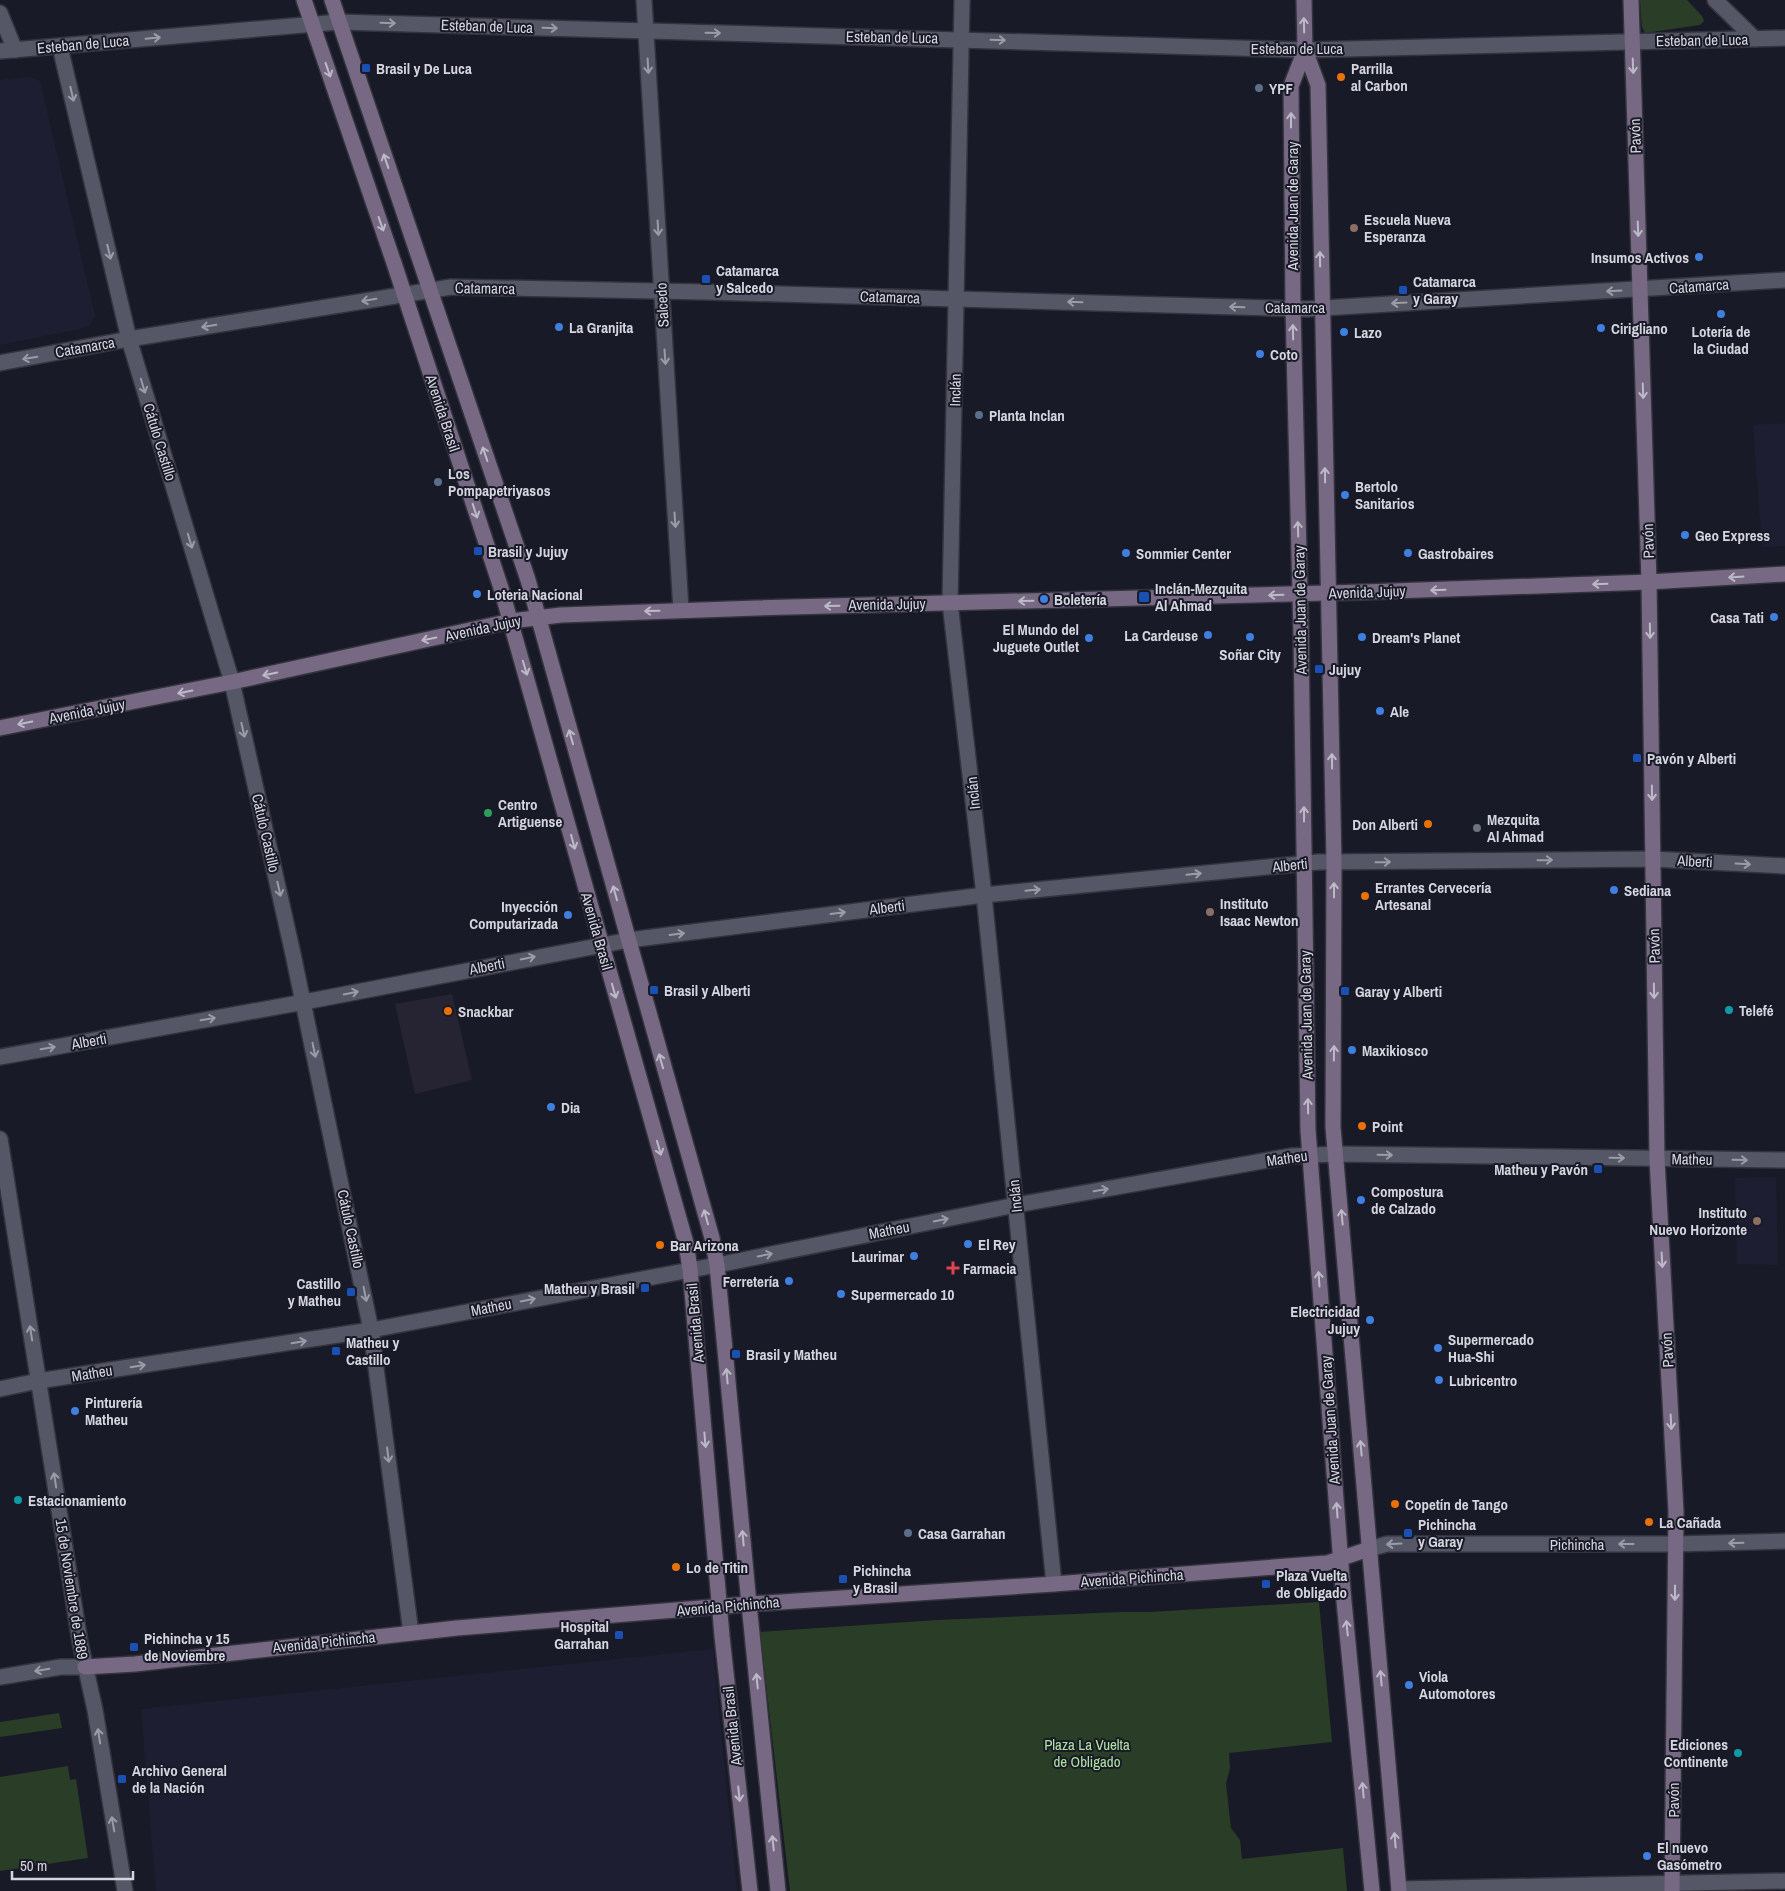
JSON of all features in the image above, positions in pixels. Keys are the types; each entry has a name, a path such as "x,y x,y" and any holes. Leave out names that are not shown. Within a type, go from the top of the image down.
{"main road":[{"name":"Avenida Brasil","path":"304,0 404,294 511,622 686,1243 690,1269 720,1607 750,1891"},
{"name":"Avenida Brasil","path":"332,0 538,617 629,940 642,994 712,1238 717,1265 778,1891"},
{"name":"Avenida Juan de Garay","path":"1304,0 1305,50 1318,85 1321,308 1334,862 1334,1127 1399,1890"},
{"name":"Pavón","path":"1630,0 1649,582 1657,1159 1676,1512 1672,1888"},
{"name":"Avenida Juan de Garay","path":"1305,50 1291,86 1292,308 1300,594 1308,1130 1341,1559 1372,1891"},
{"name":"Avenida Jujuy","path":"0,728 232,682 538,617 616,612 1300,594 1649,582 1785,574"},
{"name":"Avenida Pichincha","path":"85,1667 135,1664 411,1633 749,1604 1054,1584 1327,1563 1369,1549"}],"street":[{"name":"Salcedo","path":"644,0 681,610"},
{"name":"Inclán","path":"962,0 950,603 984,895 1054,1584"},
{"path":"1715,0 1755,39"},
{"path":"0,13 8,50"},
{"name":"Esteban de Luca","path":"8,50 339,22 1305,50 1785,38"},
{"name":"Cátulo Castillo","path":"60,47 129,339 232,682 304,1002 371,1330 411,1633"},
{"name":"Catamarca","path":"0,363 129,339 451,287 1321,308 1785,280"},
{"name":"Alberti","path":"0,1057 304,1002 601,944 984,895 1304,863 1652,859 1785,866"},
{"name":"15 de Noviembre de 1889","path":"0,1139 85,1667 95,1710 120,1890"},
{"name":"Matheu","path":"0,1389 371,1330 717,1265 1016,1205 1291,1156 1336,1154 1785,1160"},
{"name":"Pichincha","path":"1369,1549 1387,1544 1675,1544 1785,1541"},
{"path":"0,1677 60,1667 85,1667"},
{"path":"1399,1890 1672,1888 1785,1881"}],"shaded area":[{"path":"31,77 40,81 95,316 89,327 0,345 0,80"},
{"path":"1785,423 1785,546 1762,547 1753,425"},
{"path":"452,994 472,1080 415,1094 395,1004"},
{"name":"Instituto Nuevo Horizonte","path":"1776,1177 1778,1265 1737,1264 1735,1178"},
{"path":"713,1649 737,1891 156,1891 141,1709"}],"green space":[{"path":"1640,0 1687,0 1702,16 1704,21 1700,25 1645,33 1642,27"},
{"name":"Plaza La Vuelta de Obligado","path":"1319,1602 1332,1742 1229,1753 1230,1768 1226,1784 1231,1828 1240,1840 1242,1859 1343,1848 1347,1891 790,1891 760,1632 938,1620 1150,1612"},
{"path":"59,1713 62,1728 0,1737 0,1722"},
{"path":"68,1766 70,1780 76,1779 88,1858 0,1871 0,1777"}],"place":[{"name":"Brasil y De Luca","path":"366,68"},
{"name":"Parrilla al Carbon","path":"1341,77"},
{"name":"YPF","path":"1259,88"},
{"name":"Escuela Nueva Esperanza","path":"1354,228"},
{"name":"Insumos Activos","path":"1699,257"},
{"name":"Catamarca y Salcedo","path":"706,279"},
{"name":"Catamarca y Garay","path":"1403,290"},
{"name":"Lotería de la Ciudad","path":"1721,314"},
{"name":"La Granjita","path":"559,327"},
{"name":"Cirigliano","path":"1601,328"},
{"name":"Lazo","path":"1344,332"},
{"name":"Coto","path":"1260,354"},
{"name":"Planta Inclan","path":"979,415"},
{"name":"Los Pompapetriyasos","path":"438,482"},
{"name":"Bertolo Sanitarios","path":"1345,495"},
{"name":"Geo Express","path":"1685,535"},
{"name":"Brasil y Jujuy","path":"478,551"},
{"name":"Sommier Center","path":"1126,553"},
{"name":"Gastrobaires","path":"1408,553"},
{"name":"Loteria Nacional","path":"477,594"},
{"name":"Inclán-Mezquita Al Ahmad","path":"1144,597"},
{"name":"Boletería","path":"1044,599"},
{"name":"Casa Tati","path":"1774,617"},
{"name":"La Cardeuse","path":"1208,635"},
{"name":"Soñar City","path":"1250,637"},
{"name":"Dream's Planet","path":"1362,637"},
{"name":"El Mundo del Juguete Outlet","path":"1089,638"},
{"name":"Jujuy","path":"1319,669"},
{"name":"Ale","path":"1380,711"},
{"name":"Pavón y Alberti","path":"1637,758"},
{"name":"Centro Artiguense","path":"488,813"},
{"name":"Don Alberti","path":"1428,824"},
{"name":"Mezquita Al Ahmad","path":"1477,828"},
{"name":"Sediana","path":"1614,890"},
{"name":"Errantes Cervecería Artesanal","path":"1365,896"},
{"name":"Instituto Isaac Newton","path":"1210,912"},
{"name":"Inyección Computarizada","path":"568,915"},
{"name":"Brasil y Alberti","path":"654,990"},
{"name":"Garay y Alberti","path":"1345,991"},
{"name":"Telefé","path":"1729,1010"},
{"name":"Snackbar","path":"448,1011"},
{"name":"Maxikiosco","path":"1352,1050"},
{"name":"Dia","path":"551,1107"},
{"name":"Point","path":"1362,1126"},
{"name":"Matheu y Pavón","path":"1598,1169"},
{"name":"Compostura de Calzado","path":"1361,1200"},
{"name":"Instituto Nuevo Horizonte","path":"1757,1221"},
{"name":"El Rey","path":"968,1244"},
{"name":"Bar Arizona","path":"660,1245"},
{"name":"Laurimar","path":"914,1256"},
{"name":"Farmacia","path":"953,1268"},
{"name":"Ferretería","path":"789,1281"},
{"name":"Matheu y Brasil","path":"645,1288"},
{"name":"Castillo y Matheu","path":"351,1292"},
{"name":"Supermercado 10","path":"841,1294"},
{"name":"Electricidad Jujuy","path":"1370,1320"},
{"name":"Supermercado Hua-Shi","path":"1438,1348"},
{"name":"Matheu y Castillo","path":"336,1351"},
{"name":"Brasil y Matheu","path":"736,1354"},
{"name":"Lubricentro","path":"1439,1380"},
{"name":"Pinturería Matheu","path":"75,1411"},
{"name":"Estacionamiento","path":"18,1500"},
{"name":"Copetín de Tango","path":"1395,1504"},
{"name":"La Cañada","path":"1649,1522"},
{"name":"Casa Garrahan","path":"908,1533"},
{"name":"Pichincha y Garay","path":"1408,1533"},
{"name":"Lo de Titin","path":"676,1567"},
{"name":"Pichincha y Brasil","path":"843,1579"},
{"name":"Plaza Vuelta de Obligado","path":"1266,1584"},
{"name":"Hospital Garrahan","path":"619,1635"},
{"name":"Pichincha y 15 de Noviembre","path":"134,1647"},
{"name":"Viola Automotores","path":"1409,1685"},
{"name":"Ediciones Continente","path":"1738,1753"},
{"name":"Archivo General de la Nación","path":"122,1779"},
{"name":"El nuevo Gasómetro","path":"1647,1856"}]}
